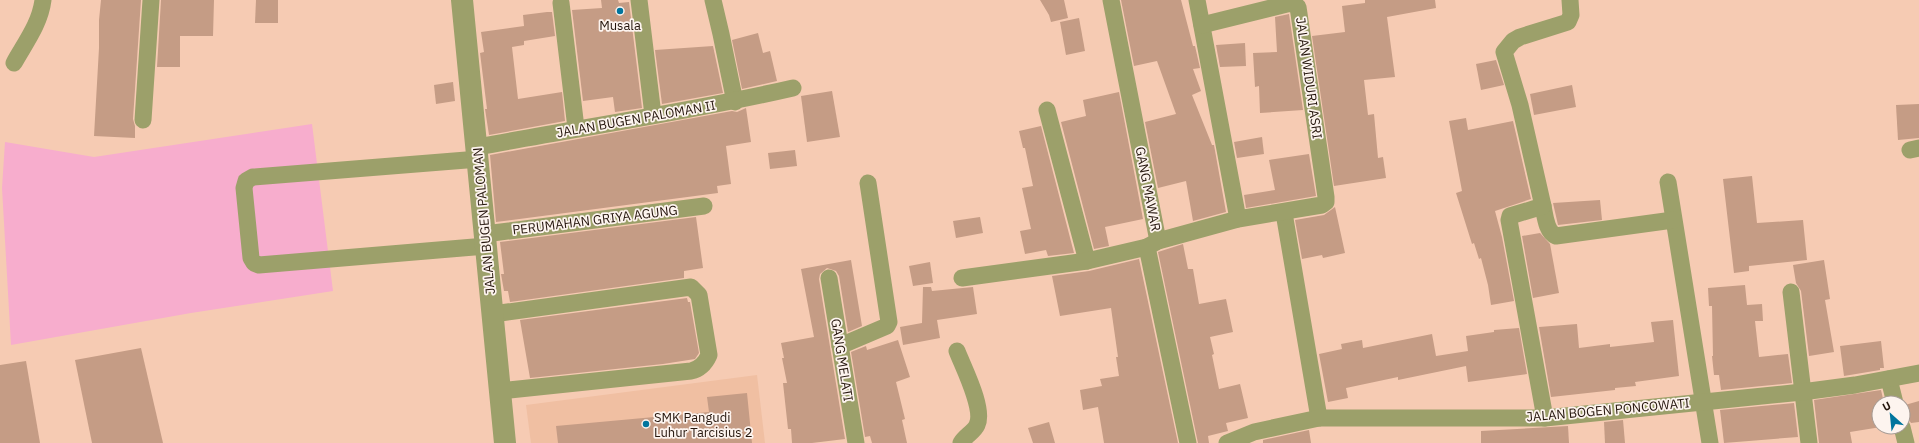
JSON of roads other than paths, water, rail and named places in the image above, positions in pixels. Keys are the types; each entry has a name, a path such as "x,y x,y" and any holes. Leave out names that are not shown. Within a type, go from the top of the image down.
{"street":[{"path":"14,63 36,25 41,12 43,0"},
{"path":"143,120 151,0"},
{"name":"JALAN BUGEN PALOMAN","path":"462,0 505,443"},
{"path":"639,0 653,116"},
{"path":"713,0 735,102"},
{"name":"GANG MAWAR","path":"1111,0 1152,244 1188,443"},
{"path":"1197,0 1238,219"},
{"path":"1570,0 1571,15 1568,22 1520,37 1504,52 1520,105 1548,229 1556,236 1673,220"},
{"path":"561,3 576,128"},
{"name":"JALAN WIDURI ASRI","path":"1202,25 1291,3 1298,7 1326,202 1322,205 1284,213"},
{"name":"JALAN BUGEN PALOMAN II","path":"486,240 259,265 254,263 251,258 244,188 246,181 253,177 478,153 576,128 735,102 793,88"},
{"path":"1047,110 1087,260"},
{"path":"840,346 886,326 889,322 868,182"},
{"path":"1668,182 1710,443"},
{"name":"PERUMAHAN GRIYA AGUNG","path":"486,240 704,206"},
{"path":"1543,206 1510,216 1509,220 1545,418"},
{"path":"962,278 1087,260 1152,244 1238,219 1284,213 1319,418"},
{"name":"GANG MELATI","path":"829,278 856,443"},
{"path":"493,314 691,287 699,295 709,356 706,362 698,369 691,371 500,390"},
{"path":"1791,292 1809,443"},
{"path":"956,351 979,410 979,421 961,443"},
{"name":"JALAN BOGEN PONCOWATI","path":"1227,443 1254,432 1319,418 1545,418 1802,392 1919,373"},
{"path":"1889,379 1893,395"}],"place":[{"name":"Musala","path":"620,11"},
{"name":"SMK Pangudi Luhur Tarcisius 2","path":"646,424"}]}
